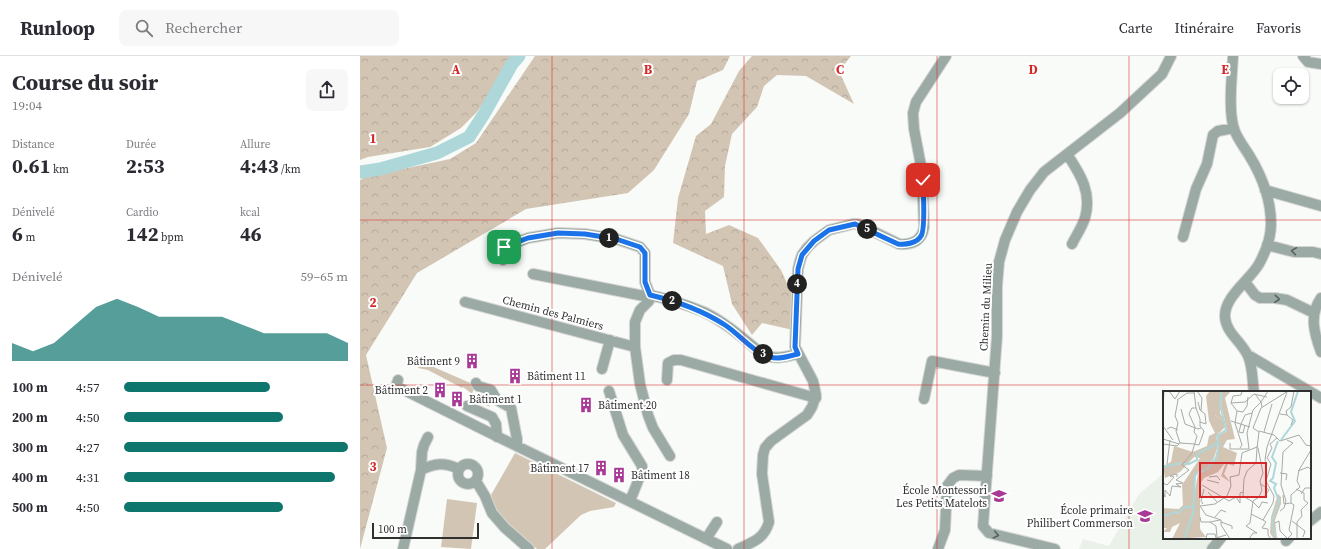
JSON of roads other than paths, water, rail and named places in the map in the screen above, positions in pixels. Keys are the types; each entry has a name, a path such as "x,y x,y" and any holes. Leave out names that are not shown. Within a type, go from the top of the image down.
{"street":[{"path":"738,549 761,537 769,522 762,474 762,461 765,448 771,441 807,414 816,398 812,381 795,347 798,269 802,255 814,241 829,230 855,224 898,244 912,242 919,239 923,235 922,171 914,129 913,114 916,102 946,56"},
{"name":"Chemin du Milieu","path":"1055,549 989,533 983,526 995,373 999,262 1005,240 1017,212 1030,190 1044,172 1120,113 1162,74 1171,56"},
{"path":"1233,56 1232,106 1234,128 1258,171 1266,190 1270,208 1271,225 1267,245 1258,265 1230,299 1226,308 1225,317 1228,327 1248,356 1254,391"},
{"path":"1303,56 1308,62 1321,64"},
{"path":"1182,237 1196,189 1207,164 1213,135 1218,131 1234,128"},
{"path":"1068,154 1079,172 1087,192 1085,219 1072,244"},
{"path":"1266,190 1321,206"},
{"path":"503,260 504,247 528,238 558,233 585,234 616,239 640,247 645,253 645,282 650,296 649,301 640,310 635,322 635,347 640,384 652,428 670,456"},
{"path":"1267,245 1294,252 1313,252 1321,254"},
{"path":"533,274 661,298 704,312 726,325 762,354 769,357 776,358 798,354"},
{"path":"1245,282 1255,295 1260,298 1287,300 1314,313"},
{"path":"1321,298 1314,313 1314,334 1321,352"},
{"name":"Chemin des Palmiers","path":"465,302 635,347"},
{"path":"602,369 610,340"},
{"path":"1248,356 1309,391"},
{"path":"667,380 668,362 681,360 816,398"},
{"path":"924,398 932,361 995,373"},
{"path":"398,380 396,386 727,549"},
{"path":"476,383 478,386 491,390 497,400 511,408 517,446"},
{"path":"609,391 607,403 623,435 642,466 642,471 630,501"},
{"path":"1311,392 1321,398"},
{"path":"466,406 492,417 496,424 497,437"},
{"path":"403,549 421,470 422,452 428,437"},
{"path":"421,470 434,464 441,463 459,469"},
{"path":"467,463 476,467 479,472 476,481 472,484 462,482 458,473 462,465 467,463"},
{"path":"938,549 945,530 947,486 953,478 959,475 987,476"},
{"path":"476,481 485,496 492,513 505,528 529,549"},
{"path":"1311,520 1321,512"},
{"path":"706,539 717,522"},
{"path":"1212,549 1220,539"}],"waterway":[{"path":"360,172 380,169 437,153 469,137 484,114 512,64 519,56"}],"place":[{"name":"Bâtiment 9","path":"472,361"},
{"name":"Bâtiment 11","path":"515,376"},
{"name":"Bâtiment 2","path":"440,390"},
{"name":"Bâtiment 1","path":"457,399"},
{"name":"Bâtiment 20","path":"586,405"},
{"name":"Bâtiment 17","path":"601,468"},
{"name":"Bâtiment 18","path":"619,475"},
{"name":"École Montessori Les Petits Matelots","path":"999,496"},
{"name":"École primaire Philibert Commerson","path":"1145,516"}]}
